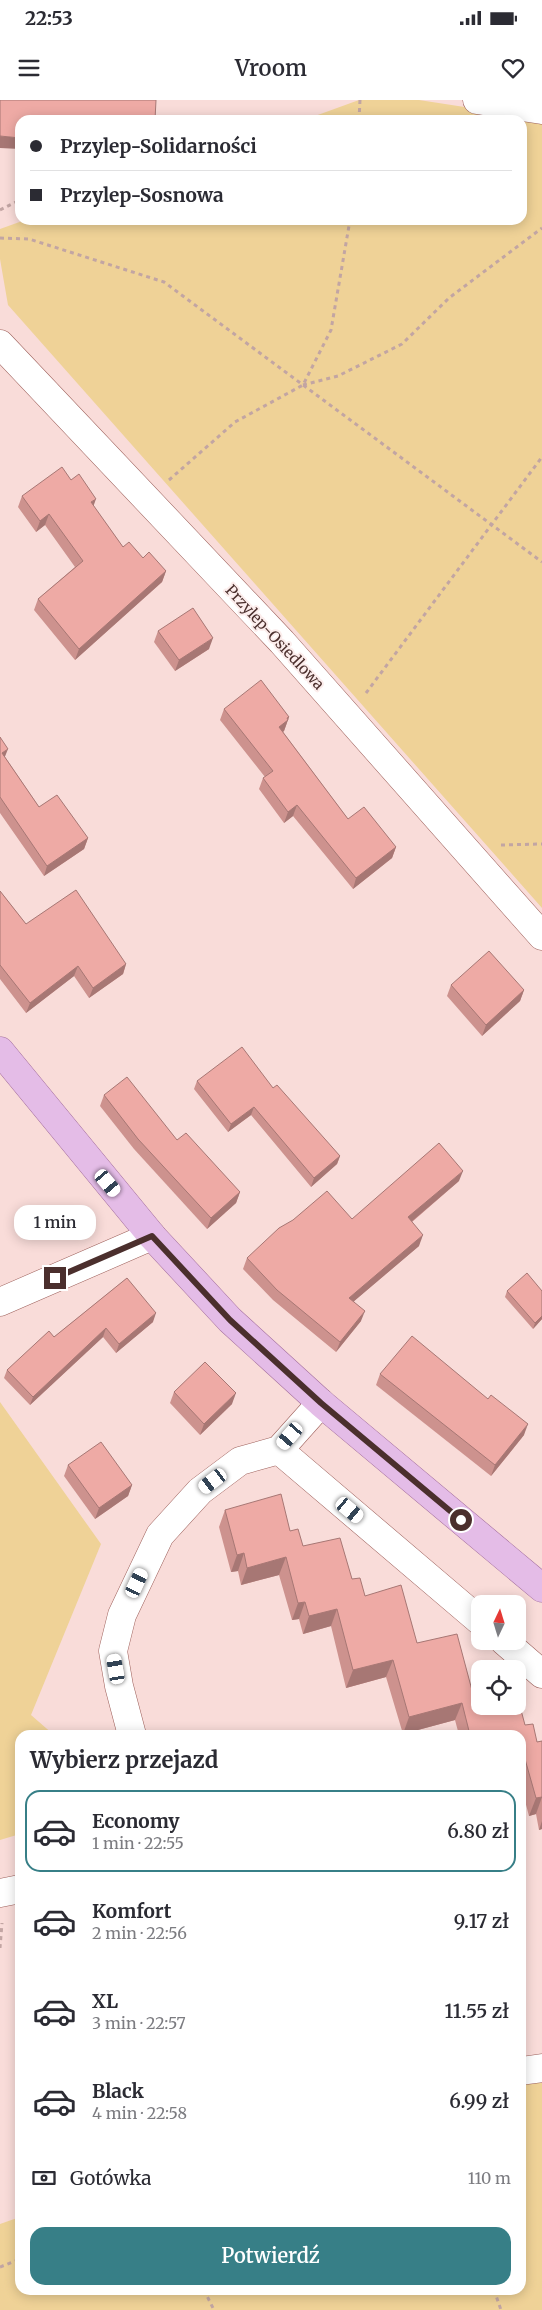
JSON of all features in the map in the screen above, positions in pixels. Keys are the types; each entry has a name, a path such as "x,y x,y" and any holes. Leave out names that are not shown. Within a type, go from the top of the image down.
{"main road":[{"path":"0,1050 152,1236 230,1320 321,1403 542,1588"}],"street":[{"path":"477,100 542,110"},
{"name":"Przylep-Osiedlowa","path":"0,344 146,501 282,642 542,936"},
{"path":"0,1302 152,1236"},
{"path":"131,1730 119,1686 113,1651 122,1615 160,1535 200,1491 240,1461 279,1450 321,1403"},
{"path":"279,1450 471,1613"},
{"path":"514,1650 542,1674"},
{"path":"0,1893 15,1890"},
{"path":"526,2070 542,2068"}],"path":[{"path":"358,115 360,100"},
{"path":"0,210 15,202"},
{"path":"303,385 331,330 349,225"},
{"path":"146,501 234,422 303,385 338,376 402,344 449,298 542,228"},
{"path":"0,238 29,239 164,282 542,562"},
{"path":"348,716 542,457"},
{"path":"0,2268 15,2261"},
{"path":"206,2295 214,2310"},
{"path":"496,2295 502,2310"}],"shaded area":[{"path":"359,100 419,100 516,115 318,115"},
{"path":"527,117 542,119 542,908 8,305 0,259 0,229 15,224 527,225"},
{"path":"0,1402 101,1544 31,1715 48,1730 15,1730 15,1836 0,1840"},
{"path":"542,2066 542,2310 0,2310 0,2224 15,2219 15,2295 526,2295 526,2068"}],"building":[{"path":"0,100 156,100 155,115 15,115 15,138 0,136"},
{"path":"62,467 71,480 79,474 96,499 91,502 123,547 129,542 143,558 149,552 166,571 79,649 38,599 83,561 49,514 40,521 22,496"},
{"path":"193,608 213,638 179,660 158,631"},
{"path":"261,680 289,717 279,727 348,819 364,807 396,847 356,878 297,805 288,812 263,778 273,771 224,709"},
{"path":"0,737 8,749 2,753 39,807 57,795 88,838 47,866 0,797"},
{"path":"76,890 126,964 93,988 78,966 30,1003 0,965 0,891 26,924"},
{"path":"489,951 524,990 486,1025 451,985"},
{"path":"242,1047 273,1088 277,1085 340,1156 314,1178 254,1107 231,1124 197,1081"},
{"path":"127,1077 177,1140 186,1133 240,1192 211,1218 138,1139 104,1095"},
{"path":"439,1143 463,1171 408,1217 423,1235 349,1298 365,1311 340,1342 277,1290 247,1258 279,1228 293,1220 327,1191 352,1219"},
{"path":"527,1273 542,1291 542,1316 535,1323 507,1291"},
{"path":"127,1278 156,1313 119,1344 106,1328 33,1397 7,1370 49,1331 54,1337"},
{"path":"412,1336 488,1399 491,1395 528,1424 495,1465 380,1374"},
{"path":"205,1362 236,1393 204,1424 174,1392"},
{"path":"101,1442 132,1485 99,1508 68,1465"},
{"path":"281,1494 290,1531 298,1529 303,1546 340,1538 352,1579 360,1578 365,1596 401,1585 417,1643 457,1634 471,1686 471,1715 522,1715 525,1725 533,1724 537,1742 542,1741 542,1797 536,1798 526,1763 526,1730 469,1730 462,1703 409,1717 393,1660 353,1670 337,1609 309,1616 305,1602 298,1603 286,1557 247,1568 244,1553 237,1555 225,1510"}],"route":[{"path":"55,1278 152,1236 230,1320 321,1403 461,1520"}]}
